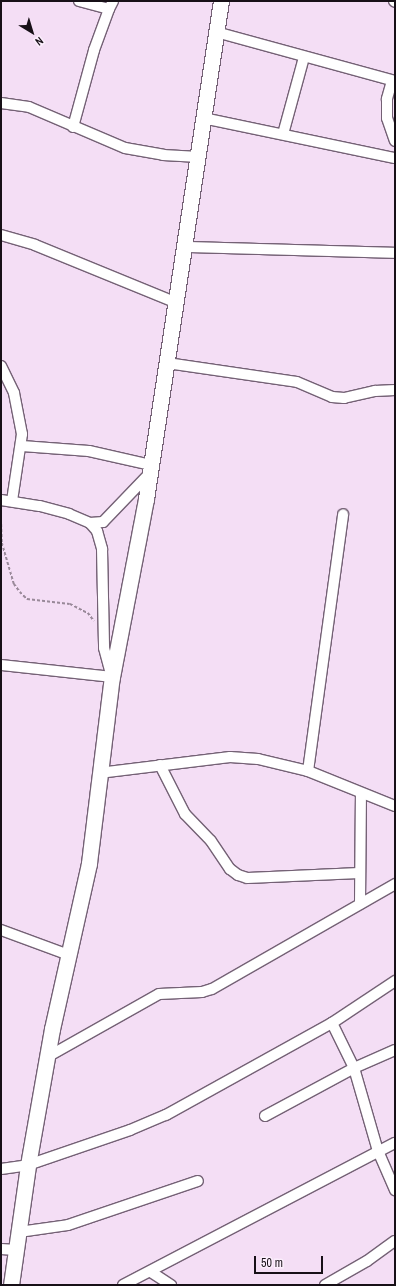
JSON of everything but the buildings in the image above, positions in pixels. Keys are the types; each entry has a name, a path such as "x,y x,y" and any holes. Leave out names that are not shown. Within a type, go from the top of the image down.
{"street":[{"path":"73,127 94,50 111,5 79,1"},
{"path":"11,1285 8,1249 19,1232 28,1165 49,1056 58,998 89,863 112,677 151,469 199,157 221,1"},
{"path":"216,32 393,81 387,99 387,118 395,141"},
{"path":"282,134 304,57"},
{"path":"1,103 28,108 73,127 135,150 163,155 199,157"},
{"path":"204,118 395,158"},
{"path":"1,235 34,245 177,303"},
{"path":"185,247 395,253"},
{"path":"167,363 297,382 332,397 344,398 375,391 395,390"},
{"path":"1,366 10,381 19,410 22,446 12,501"},
{"path":"22,446 89,450 151,469"},
{"path":"1,500 40,506 90,523 102,522 151,469"},
{"path":"308,771 343,514"},
{"path":"90,523 97,531 102,549 104,636 107,664 112,677"},
{"path":"1,665 112,677"},
{"path":"99,773 230,757 251,758 308,771 361,794 395,806"},
{"path":"160,765 185,814 211,842 230,869 238,875 247,878 360,873"},
{"path":"360,904 361,794"},
{"path":"49,1056 159,994 202,992 212,989 395,884"},
{"path":"1,930 69,955"},
{"path":"1,1169 28,1165 130,1130 166,1115 332,1023 395,981"},
{"path":"332,1023 354,1068 378,1151 395,1190"},
{"path":"265,1116 354,1068 395,1050"},
{"path":"123,1285 151,1272 214,1235 395,1142"},
{"path":"19,1232 68,1225 198,1181"},
{"path":"325,1285 368,1261 395,1241"},
{"path":"151,1272 171,1285"}],"path":[{"path":"1,514 2,543 14,584 20,592 27,599 70,604 88,613 104,636"}]}
